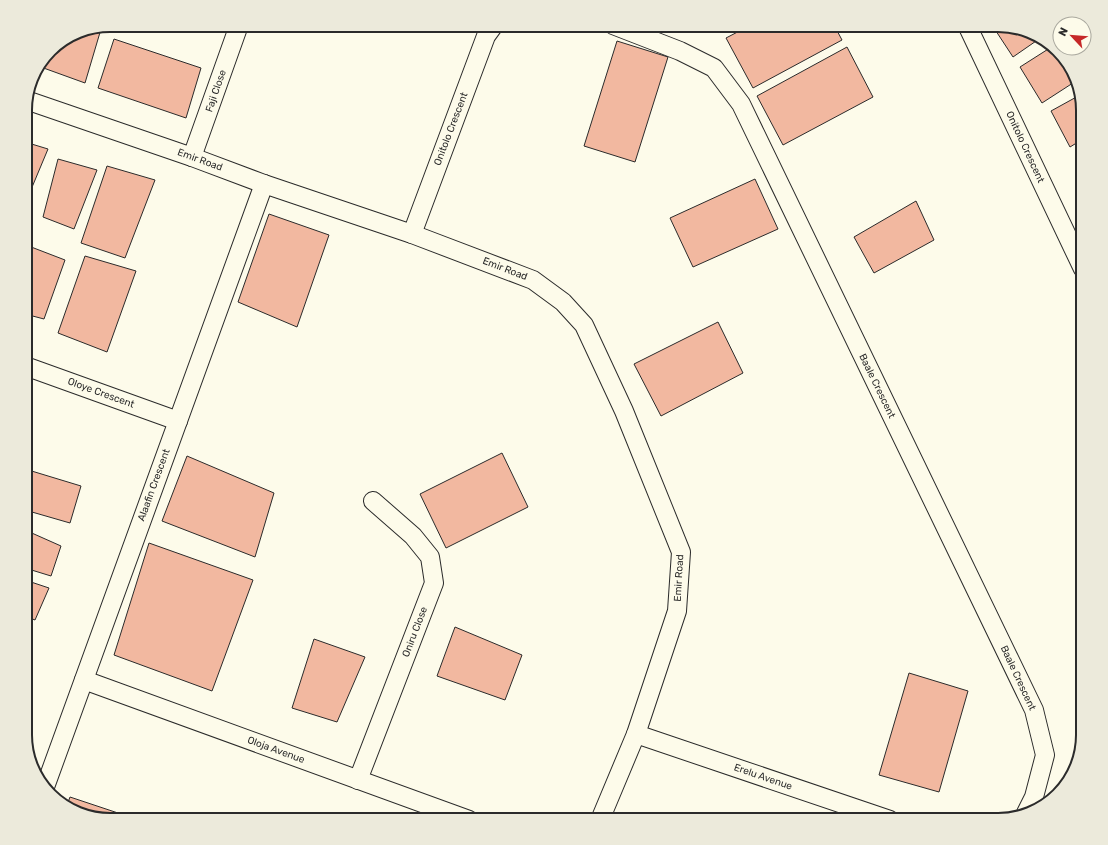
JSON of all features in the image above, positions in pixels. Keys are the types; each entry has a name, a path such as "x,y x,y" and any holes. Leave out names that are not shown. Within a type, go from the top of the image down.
{"street":[{"name":"Faji Close","path":"192,157 237,32"},
{"name":"Onitolo Crescent","path":"412,234 486,36 489,32"},
{"name":"Baale Crescent","path":"631,32 680,51 714,68 741,104 1034,710 1045,755 1034,797 1029,806"},
{"name":"Onitolo Crescent","path":"970,32 1076,245"},
{"name":"Emir Road","path":"33,102 192,157 264,184 412,234 533,280 563,302 584,325 624,411 681,552 677,611 636,734 603,813"},
{"name":"Alaafin Crescent","path":"47,781 264,184"},
{"name":"Oloye Crescent","path":"32,369 178,421"},
{"name":"Oniru Close","path":"358,780 434,583 430,557 413,536 373,501"},
{"name":"Oloja Avenue","path":"84,680 450,813"},
{"name":"Erelu Avenue","path":"636,734 853,813"}],"building":[{"path":"738,32 838,32 842,40 753,88 726,38"},
{"path":"997,32 1023,36 1036,41 1013,57"},
{"path":"100,33 85,83 44,68 55,55 67,45 80,38"},
{"path":"114,39 201,68 186,118 98,88"},
{"path":"617,41 668,57 635,162 584,146"},
{"path":"847,47 873,97 783,145 757,96"},
{"path":"1047,50 1063,67 1071,84 1042,103 1020,67"},
{"path":"1075,98 1076,143 1070,147 1051,111"},
{"path":"32,144 48,149 32,187"},
{"path":"58,159 97,170 74,229 43,217"},
{"path":"107,166 155,180 125,258 81,243"},
{"path":"755,179 778,229 693,267 670,218"},
{"path":"916,201 934,240 874,273 854,237"},
{"path":"269,214 329,235 297,327 238,302"},
{"path":"32,247 65,260 44,319 32,316"},
{"path":"85,256 136,271 107,352 58,333"},
{"path":"718,322 743,373 661,416 634,364"},
{"path":"502,453 528,507 446,548 420,494"},
{"path":"187,456 274,493 255,557 162,521"},
{"path":"32,471 81,486 70,523 32,512"},
{"path":"32,533 61,546 51,576 32,570"},
{"path":"149,543 253,580 212,691 114,655"},
{"path":"32,582 49,588 35,620 32,619"},
{"path":"455,627 522,655 505,700 437,676"},
{"path":"314,639 365,657 337,722 292,708"},
{"path":"909,673 968,691 939,792 879,775"},
{"path":"70,797 118,813 85,809 68,801"}]}
